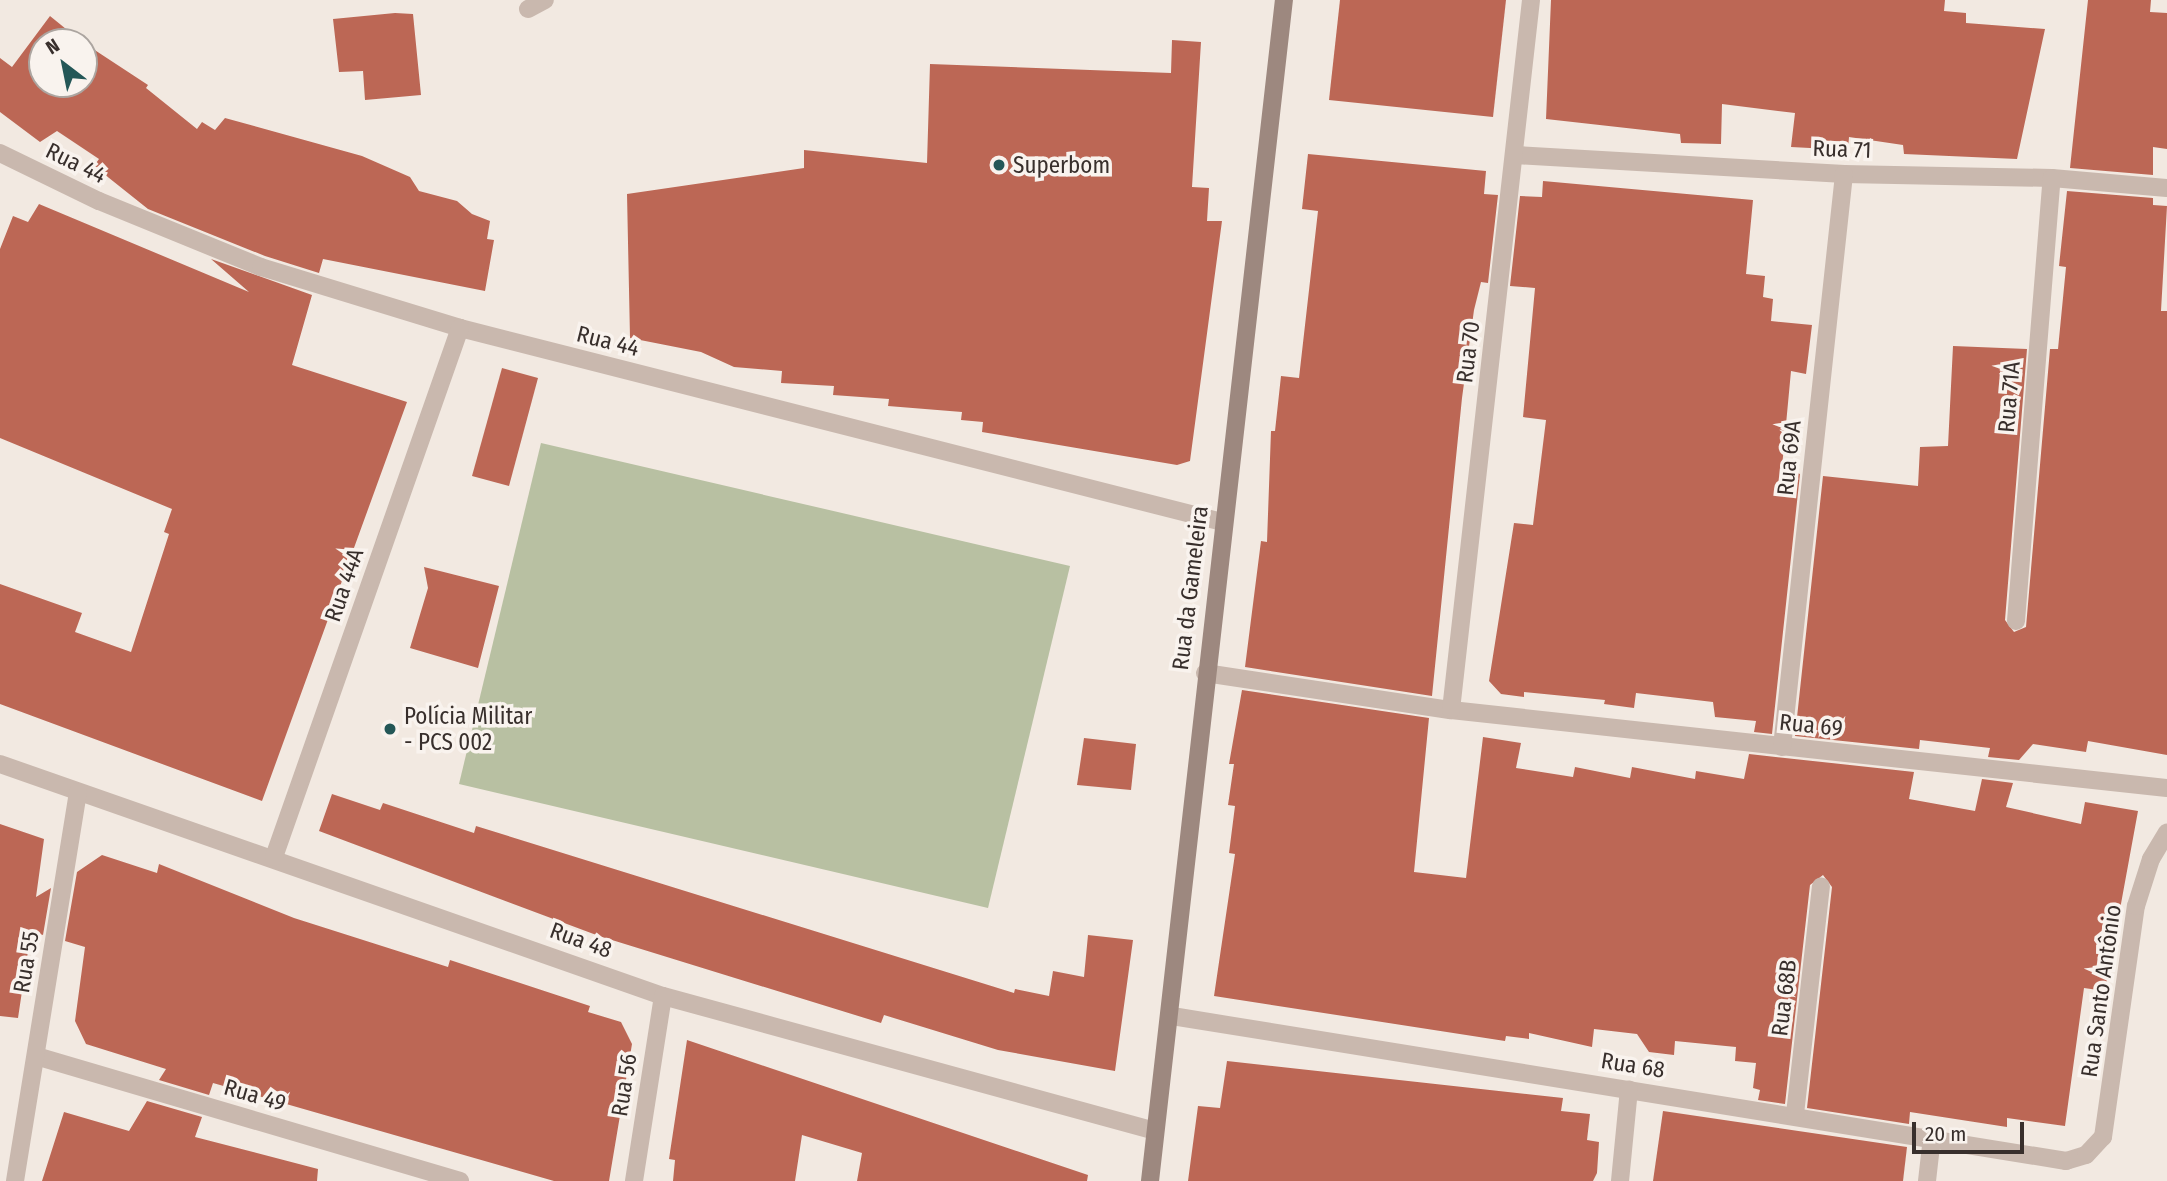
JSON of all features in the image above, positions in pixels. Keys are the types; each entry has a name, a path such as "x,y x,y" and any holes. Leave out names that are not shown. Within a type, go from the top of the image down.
{"street":[{"path":"528,9 545,0"},
{"name":"Rua da Gameleira","path":"1150,1181 1172,1016 1205,673 1284,0"},
{"name":"Rua 70","path":"1451,710 1516,155 1531,0"},
{"name":"Rua 44","path":"0,153 99,201 261,267 460,328 1222,522"},
{"name":"Rua 71","path":"1516,155 1844,174 2052,178 2167,188"},
{"name":"Rua 69A","path":"1782,747 1844,174"},
{"name":"Rua 71A","path":"2016,621 2052,178"},
{"name":"Rua 44A","path":"274,857 460,328"},
{"name":"Rua 69","path":"1205,673 1451,710 2167,788"},
{"name":"Rua 48","path":"0,764 274,857 663,996 1155,1131"},
{"name":"Rua 55","path":"15,1181 78,792"},
{"name":"Rua Santo Antônio","path":"2086,1155 2103,1137 2110,1111 2136,905 2151,859 2167,832"},
{"name":"Rua 68B","path":"1795,1114 1821,886"},
{"name":"Rua 56","path":"634,1181 663,996"},
{"name":"Rua 68","path":"1172,1016 1933,1136 2066,1161 2086,1155"},
{"name":"Rua 49","path":"37,1056 460,1181"},
{"path":"1620,1181 1629,1089"},
{"path":"1927,1181 1933,1136"}],"green space":[{"path":"541,443 1070,566 988,908 459,784"}],"building":[{"path":"1340,0 1506,0 1493,117 1329,100"},
{"path":"1551,0 1945,0 1944,11 1966,13 1966,23 2045,29 2017,159 1904,154 1903,145 1849,137 1848,150 1791,147 1795,113 1722,104 1721,144 1681,143 1680,134 1546,119"},
{"path":"2088,0 2151,0 2150,12 2167,13 2167,149 2153,147 2153,175 2070,168"},
{"path":"395,13 413,14 421,95 365,100 363,71 339,72 333,19"},
{"path":"50,16 65,28 41,28"},
{"path":"1172,40 1201,42 1192,187 1209,188 1207,221 1222,221 1190,461 1177,465 982,432 983,422 961,420 962,412 888,406 889,399 833,395 834,386 781,383 782,371 734,367 701,352 630,338 627,194 804,168 804,150 927,163 930,64 1171,73"},
{"path":"28,46 28,98 98,98 98,52 148,85 146,88 197,129 202,122 215,130 225,118 362,156 410,177 419,191 457,201 472,214 490,221 487,239 494,240 485,291 323,259 319,273 265,256 148,209 94,166 99,159 57,131 40,142 0,112 0,58 12,67"},
{"path":"1308,154 1486,171 1484,194 1498,195 1488,283 1481,282 1474,310 1462,398 1432,696 1245,667 1261,541 1267,542 1271,431 1275,431 1281,376 1299,378 1318,211 1302,209"},
{"path":"1543,181 1753,200 1746,274 1765,276 1763,297 1773,299 1771,321 1812,325 1806,374 1791,371 1782,467 1800,474 1772,734 1754,732 1756,721 1715,717 1713,702 1636,693 1634,708 1604,704 1605,700 1524,692 1524,697 1501,694 1489,681 1514,523 1533,525 1546,420 1523,417 1535,288 1510,286 1520,196 1542,197"},
{"path":"2067,191 2153,198 2153,205 2167,206 2161,311 2167,311 2167,755 2088,741 2086,752 2033,744 2019,760 1988,757 1990,748 1920,740 1919,749 1795,736 1823,476 1918,486 1920,447 1948,446 1953,346 2027,349 2005,620 2014,632 2026,627 2050,349 2058,349 2066,267 2059,266"},
{"path":"39,204 249,292 211,259 312,295 292,365 407,402 262,801 0,704 0,584 82,613 75,632 131,652 169,534 164,532 172,509 0,438 0,249 13,216 28,222"},
{"path":"502,368 538,378 509,486 472,476"},
{"path":"424,567 499,586 478,668 410,648 428,588"},
{"path":"1242,690 1429,718 1414,872 1466,878 1483,737 1521,743 1516,768 1573,777 1575,767 1630,778 1632,767 1695,779 1696,771 1744,779 1749,754 1914,772 1909,799 1975,811 1982,779 2013,783 2006,807 2081,824 2085,802 2138,811 2105,991 2084,988 2065,1126 2007,1118 2007,1127 1910,1112 1909,1124 1807,1108 1832,887 1823,875 1810,885 1785,1104 1758,1100 1760,1090 1753,1088 1756,1063 1735,1061 1736,1047 1675,1041 1674,1055 1649,1052 1637,1034 1594,1029 1592,1047 1529,1033 1529,1039 1506,1036 1505,1041 1214,996 1235,854 1229,853 1235,806 1228,805 1234,764 1229,764"},
{"path":"1084,738 1136,744 1131,790 1077,785"},
{"path":"332,794 380,810 383,803 474,833 476,826 1014,993 1015,989 1049,996 1053,971 1084,977 1088,935 1133,940 1115,1071 998,1050 884,1015 881,1023 599,936 319,831"},
{"path":"0,824 44,839 36,897 51,888 43,935 31,931 18,1018 0,1016"},
{"path":"102,855 157,873 159,864 294,918 448,967 450,960 590,1006 588,1012 621,1022 632,1044 609,1181 554,1181 213,1083 209,1095 159,1080 166,1069 86,1044 75,1021 85,947 65,941 77,872"},
{"path":"687,1040 1088,1175 1087,1181 857,1181 862,1153 802,1135 795,1181 673,1181 675,1160 669,1159"},
{"path":"1227,1061 1563,1098 1561,1111 1590,1114 1587,1140 1599,1142 1597,1173 1593,1181 1188,1181 1198,1106 1220,1108"},
{"path":"147,1101 202,1117 195,1137 318,1169 317,1181 42,1181 64,1112 129,1131"},
{"path":"1663,1111 1907,1147 1903,1181 1653,1181"}],"place":[{"name":"Superbom","path":"999,165"},
{"name":"Polícia Militar - PCS 002","path":"390,729"}]}
